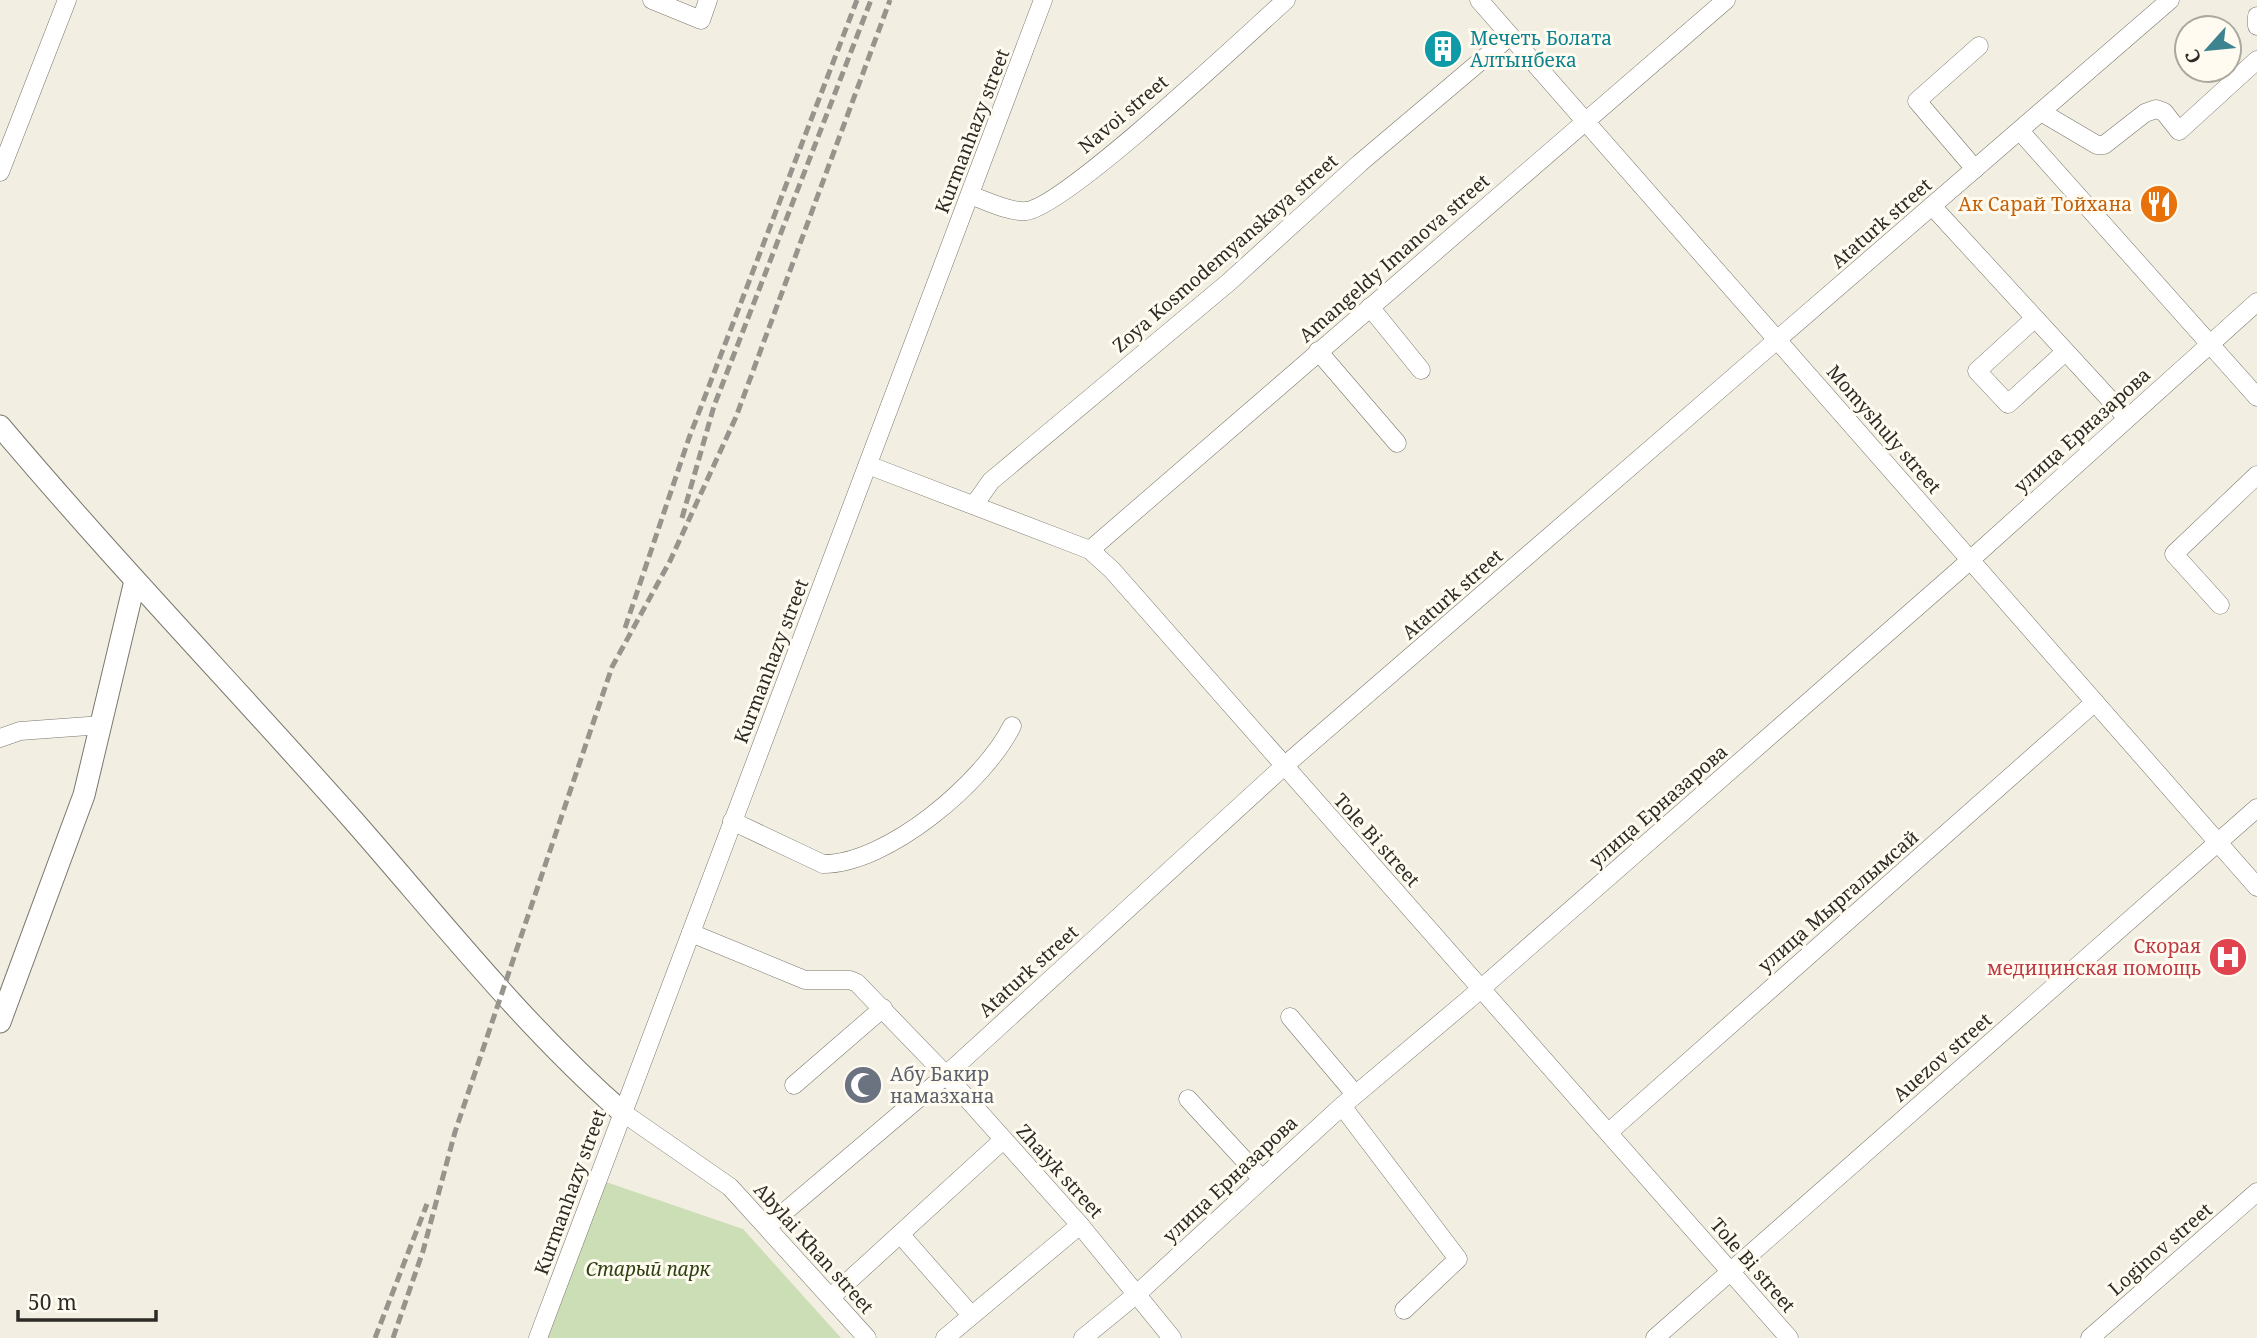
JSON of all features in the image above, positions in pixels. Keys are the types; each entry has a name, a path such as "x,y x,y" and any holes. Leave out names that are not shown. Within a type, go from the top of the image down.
{"street":[{"path":"0,172 67,0"},
{"path":"652,0 701,20 708,0"},
{"name":"Kurmanhazy street","path":"538,1338 1043,0"},
{"name":"Navoi street","path":"970,195 1021,211 1032,210 1054,199 1138,131 1286,0"},
{"name":"Momyshuly street","path":"1479,0 1509,37 1586,118 2257,887"},
{"name":"Amangeldy Imanova street","path":"1090,550 1586,118 1727,0"},
{"name":"Ataturk street","path":"768,1226 946,1075 1283,767 2170,0"},
{"path":"2257,16 2257,26"},
{"name":"Zoya Kosmodemyanskaya street","path":"974,505 991,481 1229,282 1360,163 1509,37"},
{"path":"1975,169 1917,101 1979,46"},
{"path":"2040,112 2097,145 2104,145 2145,113 2156,109 2164,112 2179,131 2257,60"},
{"path":"2020,131 2257,397"},
{"path":"1932,206 2126,417"},
{"name":"улица Ерназарова","path":"1083,1338 1138,1293 1261,1177 1348,1100 1482,988 1970,560 2257,302"},
{"path":"1370,307 1422,370"},
{"path":"2034,319 1977,371 2008,404 2065,352"},
{"path":"1318,351 1397,443"},
{"path":"0,426 135,581 231,684 503,991 622,1112"},
{"name":"Tole Bi street","path":"869,465 1090,550 1134,594 1283,767 1482,988 1789,1338"},
{"path":"2220,605 2175,554 2257,475"},
{"path":"0,1022 84,795 135,581"},
{"name":"улица Мыргалымсай","path":"1609,1132 2095,702"},
{"path":"0,738 20,731 102,724"},
{"path":"732,821 823,864 839,864 899,837 933,815 986,765 1012,726"},
{"name":"Auezov street","path":"1654,1338 2257,808"},
{"name":"Zhaiyk street","path":"691,933 805,980 850,980 858,983 946,1075 1080,1225 1172,1338"},
{"path":"794,1085 883,1008"},
{"path":"1290,1017 1458,1259 1404,1310"},
{"path":"1188,1099 1261,1177"},
{"name":"Abylai Khan street","path":"622,1112 730,1186 867,1338"},
{"path":"831,1297 1003,1140"},
{"name":"Loginov street","path":"2090,1338 2257,1192"},
{"path":"945,1338 1080,1225"},
{"path":"900,1234 971,1315"}],"green space":[{"name":"Старый парк","path":"606,1182 743,1229 841,1338 546,1338"}],"railway":[{"path":"625,628 689,438 857,0"},
{"path":"682,518 714,406 871,0"},
{"path":"393,1338 423,1251 455,1132 612,667 670,561 736,417 890,0"},
{"path":"375,1338 427,1204"}],"place":[{"name":"Мечеть Болата Алтынбека","path":"1443,49"},
{"name":"Ак Сарай Тойхана","path":"2159,204"},
{"name":"Скорая медицинская помощь","path":"2228,957"},
{"name":"Абу Бакир намазхана","path":"863,1085"}]}
